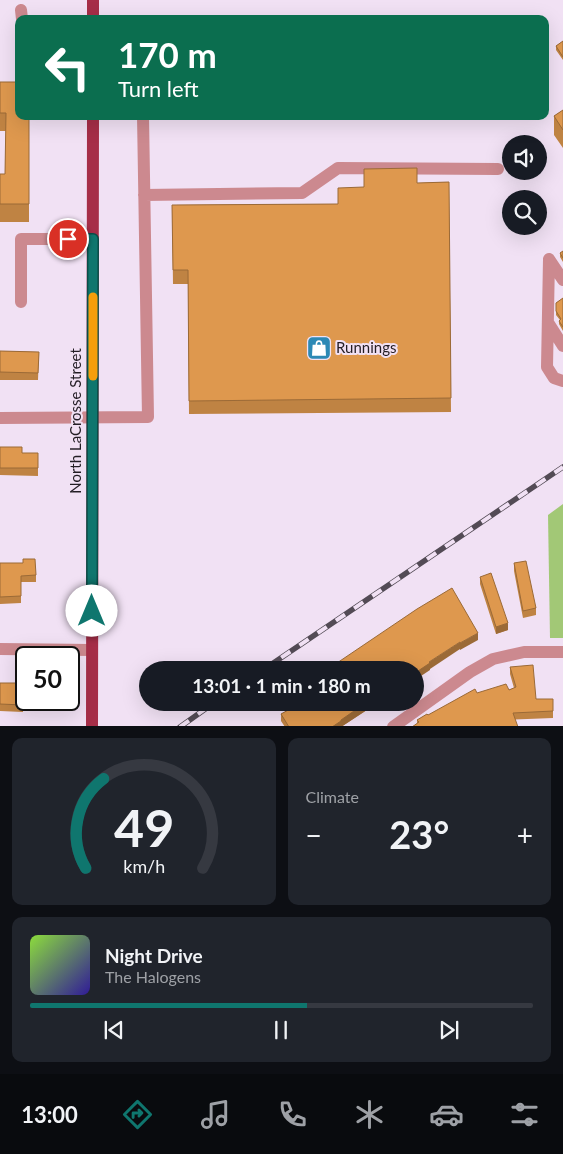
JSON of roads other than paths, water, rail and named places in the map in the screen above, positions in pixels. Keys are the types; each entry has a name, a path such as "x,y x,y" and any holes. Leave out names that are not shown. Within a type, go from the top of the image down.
{"main road":[{"path":"92,0 93,15"},
{"name":"North LaCrosse Street","path":"92,726 93,120"}],"street":[{"path":"0,418 148,417 143,120"},
{"path":"144,196 302,193 338,168 498,169"},
{"path":"22,302 21,239 93,239"},
{"path":"563,280 549,259 547,367 554,378 563,381"},
{"path":"549,324 563,346"},
{"path":"0,650 92,650"},
{"path":"393,726 470,672 494,659 524,652 563,652"}],"railway":[{"path":"276,661 563,467"},
{"path":"181,726 202,711"}],"place":[{"name":"Runnings","path":"319,348"}]}
